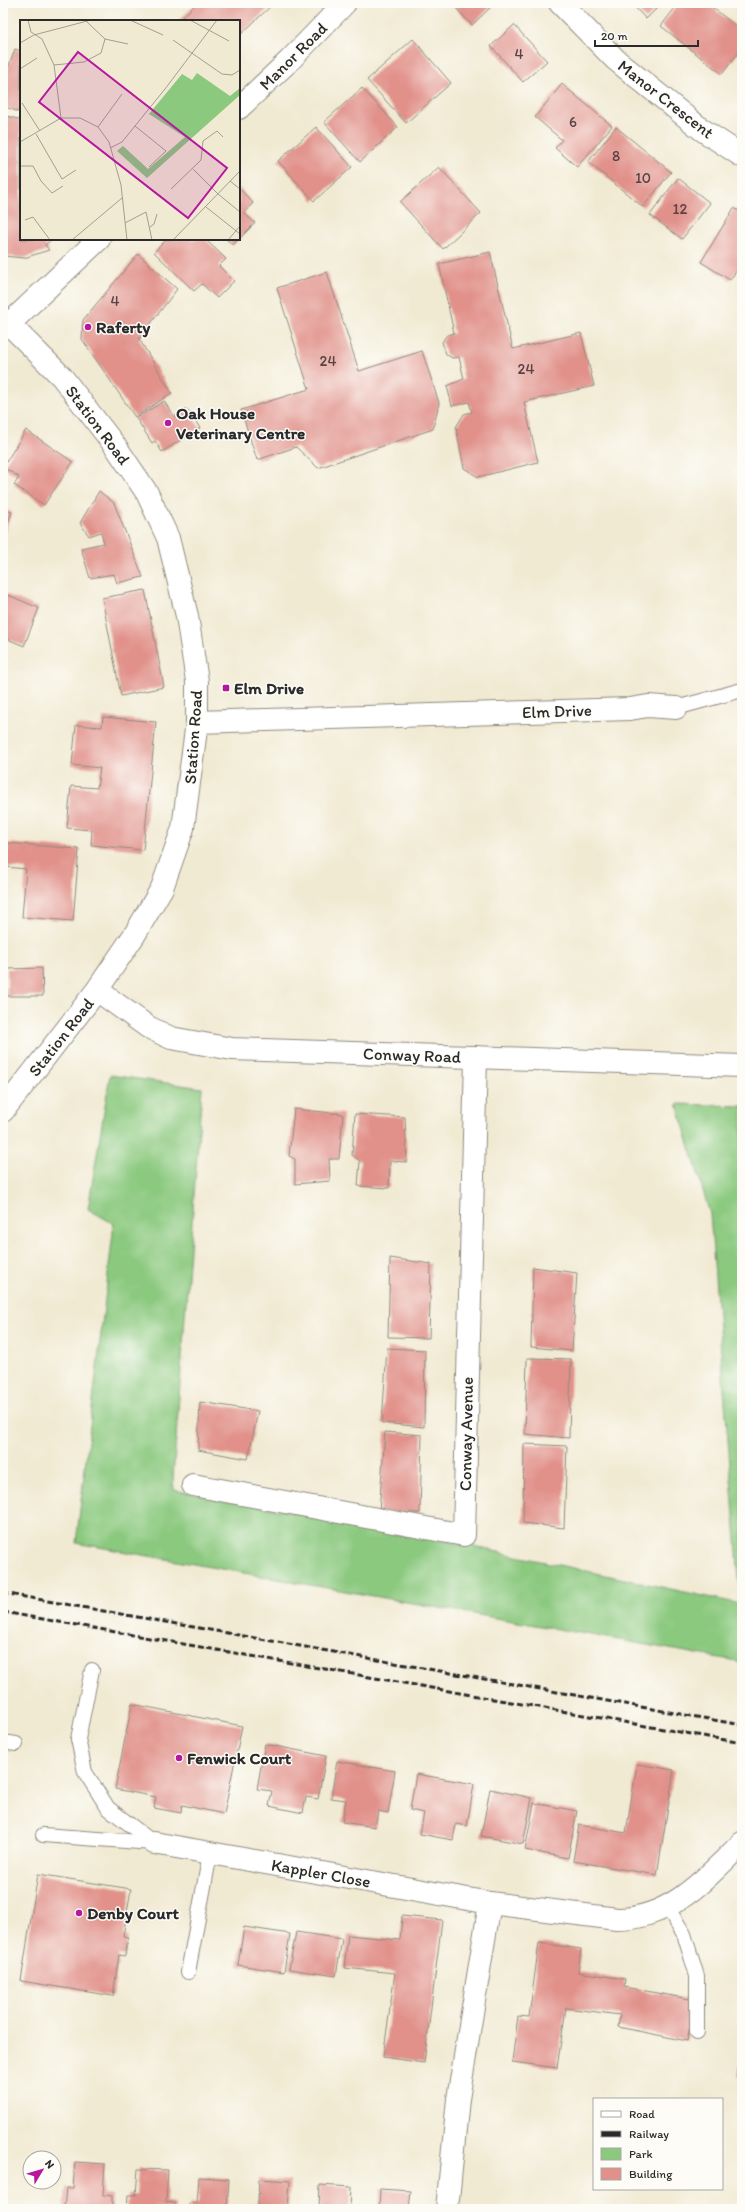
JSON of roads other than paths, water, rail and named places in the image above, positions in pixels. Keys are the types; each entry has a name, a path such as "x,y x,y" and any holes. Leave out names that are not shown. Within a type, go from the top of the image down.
{"street":[{"name":"Manor Road","path":"240,107 290,60 345,3"},
{"name":"Manor Crescent","path":"560,3 616,60 701,129 742,156"},
{"path":"6,322 98,240"},
{"name":"Station Road","path":"3,1111 97,990 135,934 162,888 183,828 197,722 197,681 187,616 168,538 147,493 116,447 62,377 6,322"},
{"name":"Elm Drive","path":"197,722 630,709 648,706 676,708"},
{"name":"Conway Road","path":"97,990 148,1027 171,1038 232,1049 742,1066"},
{"name":"Conway Avenue","path":"193,1485 464,1535 476,1057"},
{"name":"Kappler Close","path":"154,1843 490,1903 617,1919 634,1919 654,1914 667,1907 688,1894 742,1844"},
{"path":"447,2209 458,2099 490,1903"}],"lane":[{"path":"676,708 742,690"},
{"path":"92,1670 78,1739 85,1772 108,1808 154,1843"},
{"path":"43,1835 154,1843"},
{"path":"188,1972 210,1854"},
{"path":"667,1907 684,1934 697,1976 697,2032"}],"railway":[{"path":"3,1593 742,1725"},
{"path":"3,1612 742,1743"}],"place":[{"name":"Raferty","path":"88,327"},
{"name":"Oak House Veterinary Centre","path":"168,423"},
{"name":"Elm Drive","path":"226,688"},
{"name":"Fenwick Court","path":"179,1758"},
{"name":"Denby Court","path":"79,1913"}]}
